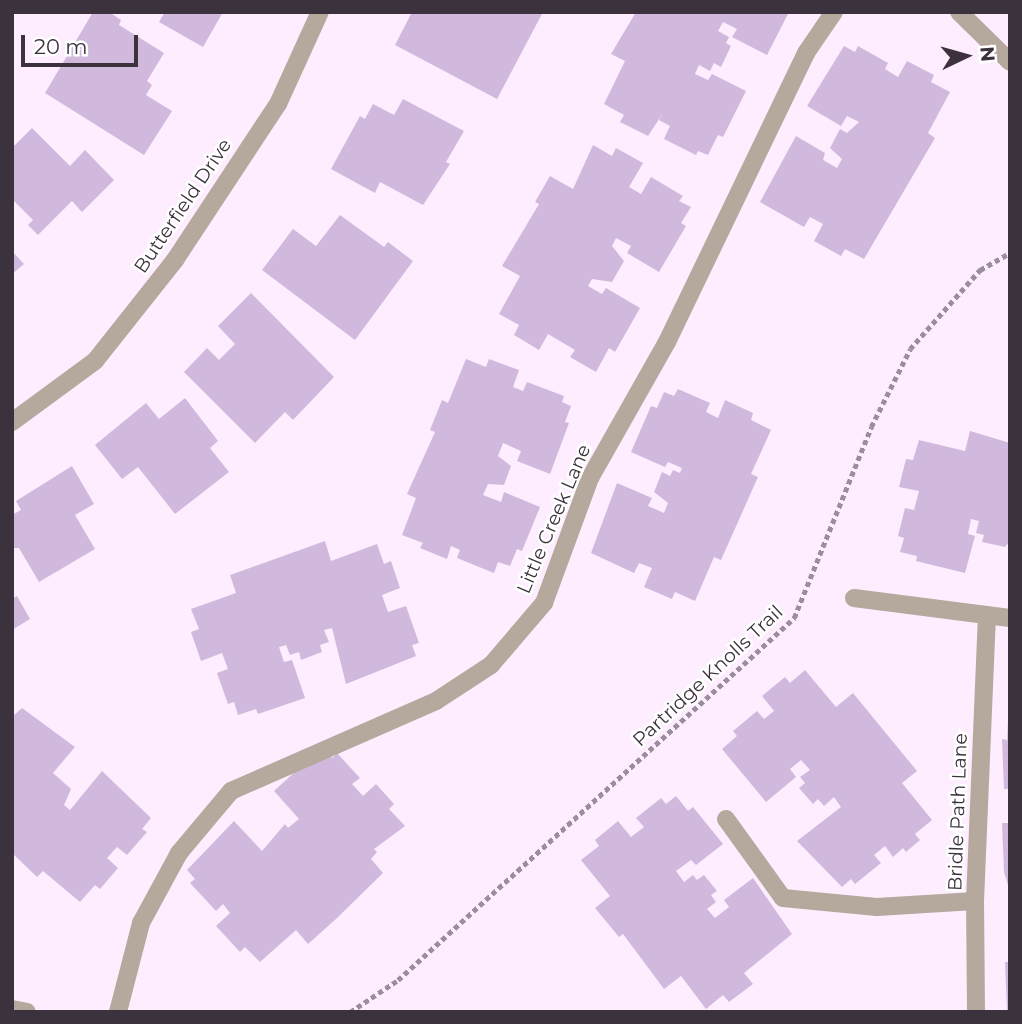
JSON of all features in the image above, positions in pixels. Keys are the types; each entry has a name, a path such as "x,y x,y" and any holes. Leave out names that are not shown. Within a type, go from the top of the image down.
{"street":[{"name":"Butterfield Drive","path":"12,422 95,361 175,260 278,104 320,12"},
{"name":"Little Creek Lane","path":"118,1012 141,923 179,853 231,791 436,701 491,665 544,603 590,478 667,342 806,53 834,12"},
{"path":"959,12 1010,62"},
{"path":"854,598 1010,618"},
{"name":"Bridle Path Lane","path":"976,1012 975,901 988,615"},
{"path":"726,819 783,898 877,907 975,901"},
{"path":"12,1009 27,1012"}],"path":[{"name":"Partridge Knolls Trail","path":"350,1012 398,981 794,618 871,427 910,349 980,271 1010,253"}],"building":[{"path":"93,12 109,12 121,20 119,25 164,53 147,81 152,85 146,95 172,111 144,155 45,93"},
{"path":"165,12 223,12 203,47 159,22"},
{"path":"412,12 543,12 497,99 395,45"},
{"path":"636,12 789,12 767,55 732,37 737,29 723,22 718,31 729,37 726,43 731,46 721,67 714,63 710,71 699,65 695,74 708,80 712,74 746,91 723,137 718,135 708,155 698,151 696,155 664,139 670,126 659,120 663,113 648,136 620,122 624,115 604,104 625,61 611,54"},
{"path":"844,46 855,52 858,46 888,63 885,69 898,77 907,61 934,75 931,82 950,92 928,133 935,138 864,259 845,249 841,256 814,241 823,224 810,217 804,227 760,202 796,136 825,153 823,160 837,168 842,159 830,148 840,129 847,133 859,122 847,116 841,126 807,106"},
{"path":"403,99 464,131 446,162 450,164 423,205 380,182 375,193 331,169 360,116 365,119 373,104 394,115"},
{"path":"32,128 70,166 85,150 114,180 82,212 72,201 38,235 28,225 33,220 12,199 12,148"},
{"path":"593,145 612,156 616,148 643,163 629,187 641,194 651,177 683,196 679,201 691,207 681,223 686,226 659,272 627,253 631,246 616,238 612,246 624,261 612,282 592,279 588,286 602,294 606,288 640,308 615,352 609,348 596,372 570,357 575,350 548,334 539,350 514,335 519,325 499,314 520,276 502,266 539,204 535,202 550,176 573,189"},
{"path":"340,215 384,247 388,242 413,261 355,340 262,270 293,229 316,246"},
{"path":"12,251 24,264 12,274"},
{"path":"251,293 334,377 293,420 285,412 255,443 184,372 207,348 219,360 235,344 218,326"},
{"path":"466,359 486,367 489,359 519,370 513,387 523,391 527,382 564,396 562,402 571,406 565,422 569,423 550,474 517,461 521,451 503,443 498,456 511,466 504,485 488,484 483,495 501,502 504,492 540,507 522,551 517,549 510,566 498,562 494,573 457,558 460,550 451,546 447,559 420,548 423,543 402,535 416,498 407,494 435,432 430,430 442,400 448,403"},
{"path":"678,389 710,403 706,412 718,418 725,400 753,413 751,420 771,430 751,474 758,477 721,560 714,557 695,601 675,592 672,599 644,587 652,568 639,563 634,573 591,553 617,483 652,498 648,506 664,513 668,503 654,492 662,472 670,476 673,470 680,473 682,468 668,462 665,467 631,452 651,406 657,408 664,392 674,396"},
{"path":"185,398 218,441 210,448 229,472 175,514 138,467 122,479 95,445 146,403 159,419"},
{"path":"970,431 1010,443 1010,541 1005,547 982,542 984,535 976,533 979,521 971,519 968,534 975,536 965,573 916,561 917,556 900,552 904,538 898,536 905,508 914,510 919,491 899,487 906,459 913,460 919,440 965,451"},
{"path":"72,466 94,504 75,515 95,549 39,582 19,548 12,548 12,515 21,510 16,501"},
{"path":"325,541 331,561 377,544 384,564 391,561 400,588 382,595 388,612 406,606 419,643 412,645 416,656 346,684 332,628 324,630 329,642 320,645 322,652 301,660 299,652 290,655 286,645 279,647 284,662 292,660 305,698 258,714 256,709 238,715 234,702 228,704 217,673 228,669 222,653 201,661 191,632 199,629 191,609 236,593 230,575"},
{"path":"17,596 30,619 12,630 12,599"},
{"path":"805,670 836,707 853,693 917,771 902,783 932,820 915,834 920,840 906,852 903,848 893,857 885,846 874,855 881,863 855,884 851,879 842,887 797,841 841,807 834,797 824,806 818,799 813,804 799,788 805,783 800,777 810,770 801,760 790,769 796,777 766,802 722,749 737,736 733,731 757,711 764,719 774,711 762,696 785,677 790,683"},
{"path":"22,708 75,747 53,773 71,789 64,805 70,810 102,771 151,818 142,829 147,832 127,855 117,847 107,858 118,868 100,889 95,885 80,902 43,871 37,877 12,853 12,717"},
{"path":"1007,720 1010,789 1004,789 1002,739 1007,740"},
{"path":"327,752 332,758 337,753 360,778 352,784 363,796 376,784 394,804 389,809 405,826 374,849 377,852 371,859 383,873 336,919 308,944 296,930 260,962 245,947 240,952 216,926 230,913 223,904 216,911 190,883 195,879 187,870 234,821 262,851 285,824 288,828 299,819 274,791 309,759"},
{"path":"676,796 688,811 693,807 723,844 696,865 691,860 676,871 684,882 693,875 697,880 704,875 717,891 711,895 716,902 707,909 715,918 729,907 724,900 753,878 792,934 744,973 753,984 729,1002 723,995 706,1009 681,976 664,989 623,934 619,937 595,908 610,896 581,860 599,846 595,840 618,821 631,837 644,827 636,818 661,798 666,804"},
{"path":"1002,823 1010,823 1010,892 1004,872"},
{"path":"1005,962 1010,962 1010,1011 1007,1011"}]}
